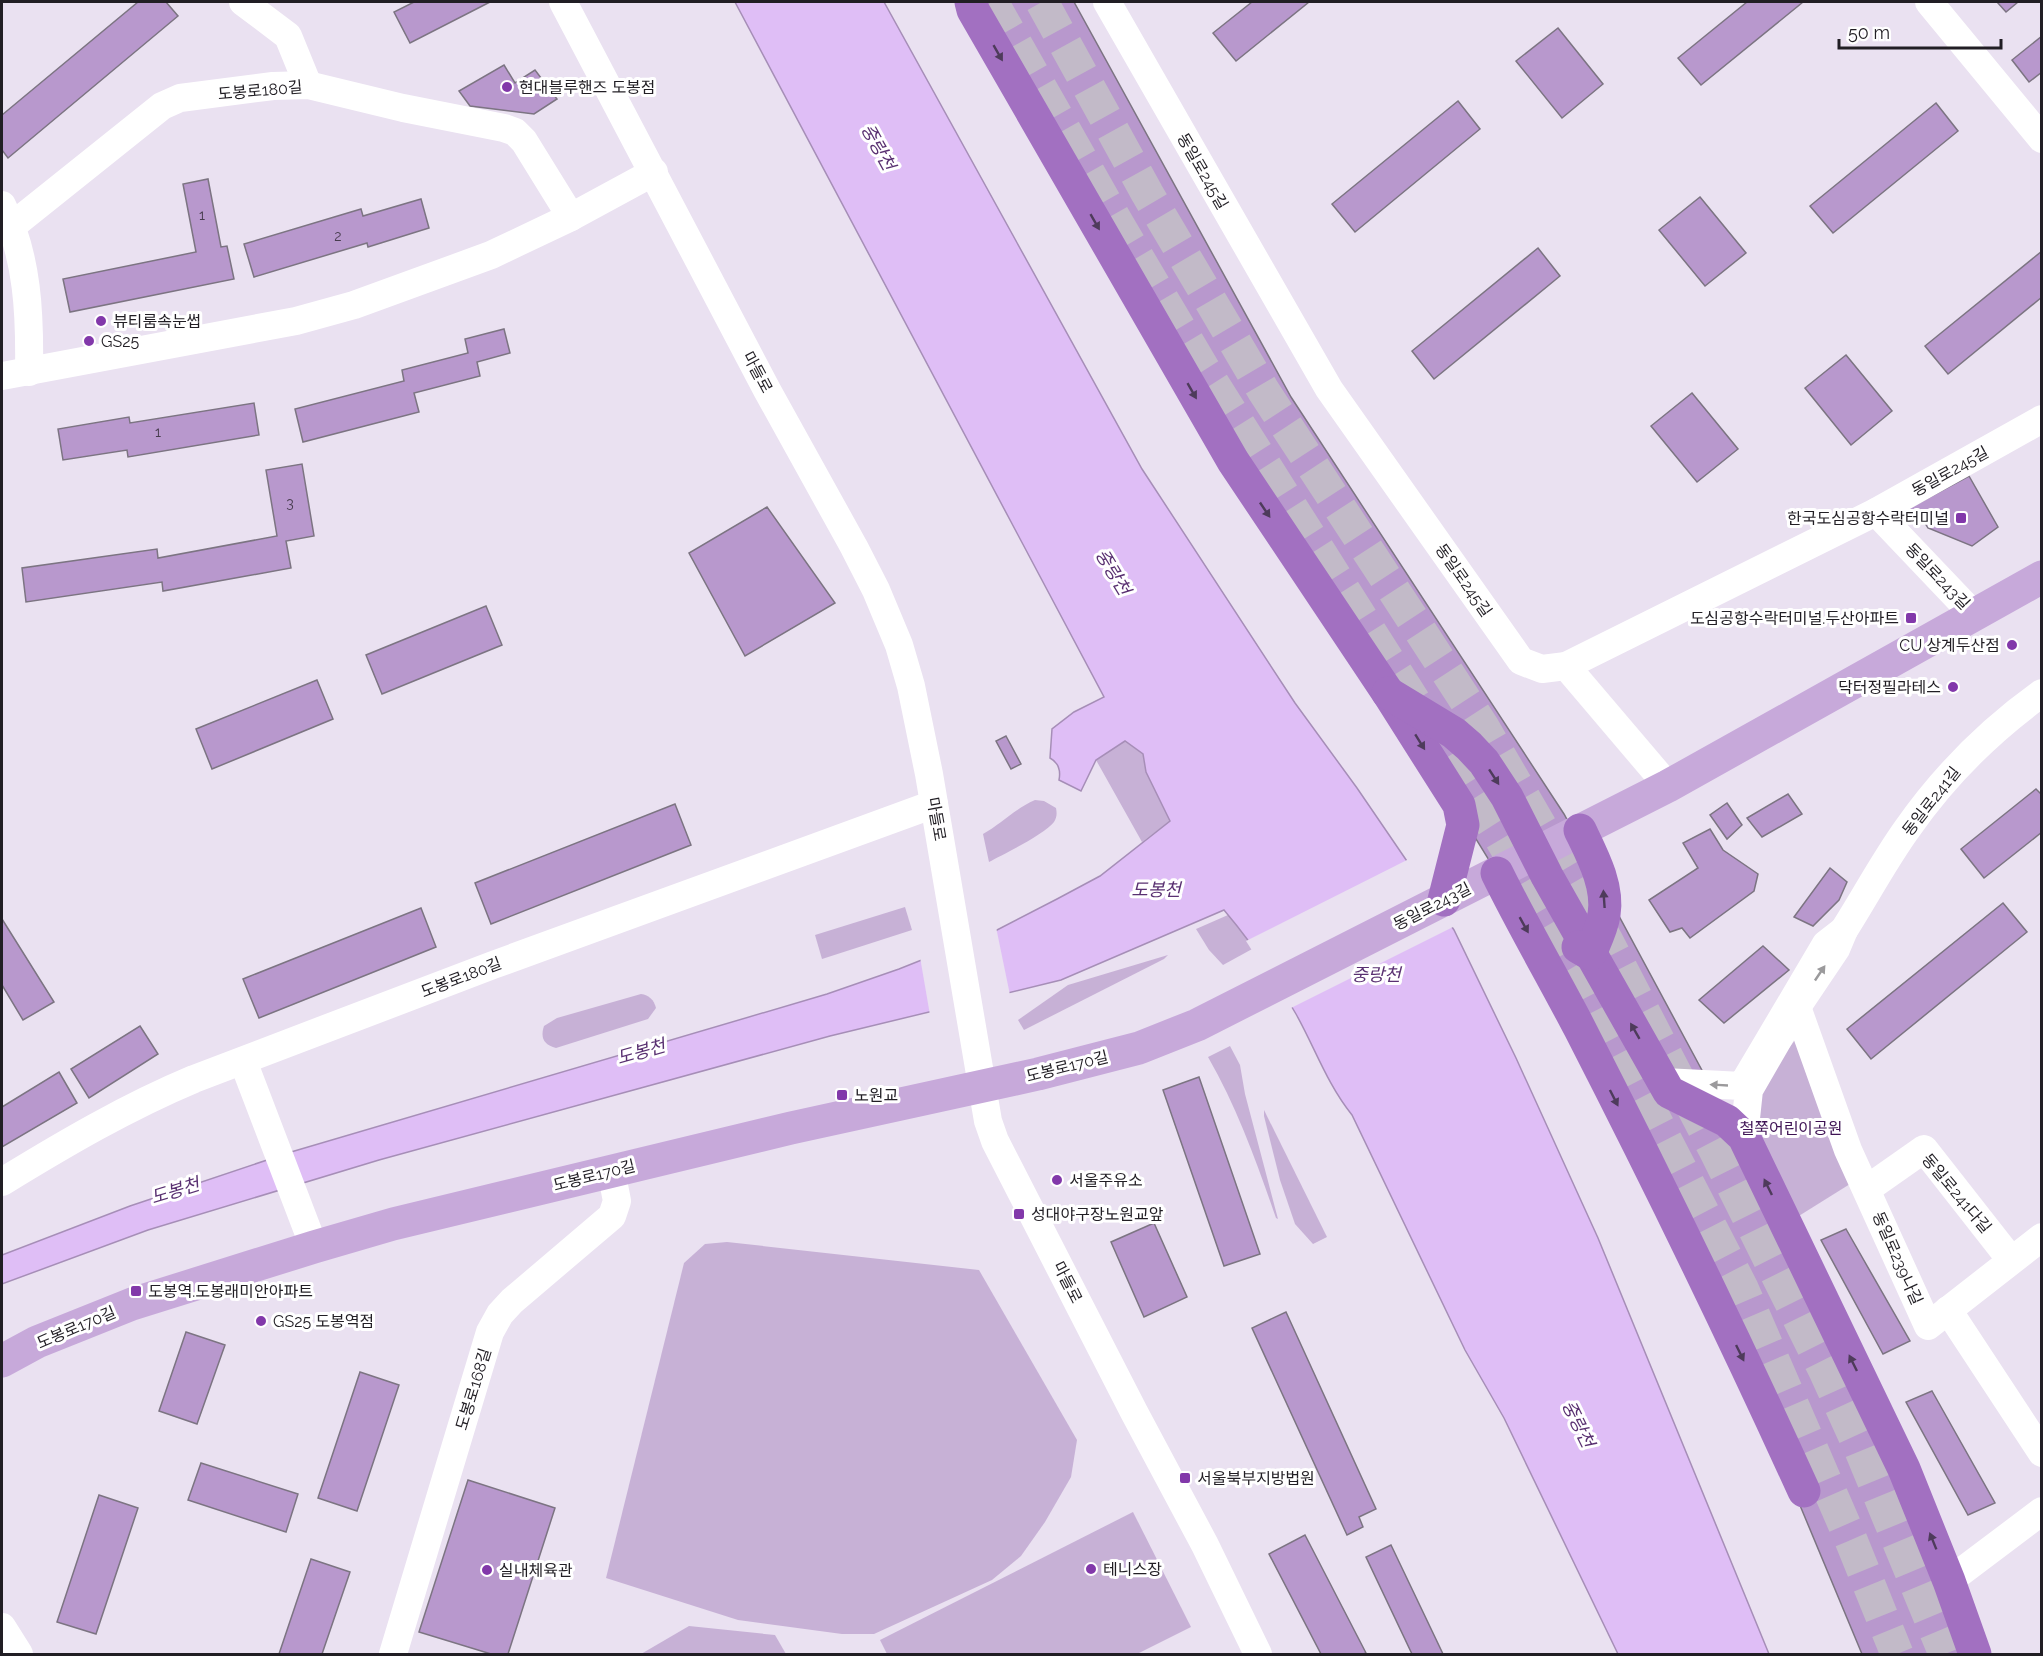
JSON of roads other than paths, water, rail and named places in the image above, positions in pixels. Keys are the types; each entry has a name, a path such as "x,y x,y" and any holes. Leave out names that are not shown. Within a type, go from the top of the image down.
{"highway":[{"path":"970,2 1233,462 1395,697 1459,805 1463,825 1444,900"},
{"path":"1395,697 1454,733 1484,762 1507,798 1531,855 1581,949 1669,1092 1727,1121 1744,1137 1904,1469 1949,1581 1975,1654"},
{"path":"1580,830 1592,855 1605,894 1604,915 1581,949"},
{"path":"1497,873 1551,975 1714,1300 1804,1491"},
{"path":"1551,975 1553,954 1563,945 1581,949"}],"main road":[{"name":"동일로243길","path":"1197,1025 1668,786 2042,577"},
{"name":"도봉로170길","path":"2,1361 37,1342 132,1304 393,1224 790,1128 981,1087 1139,1048 1197,1025"}],"street":[{"path":"243,2 288,36 308,85"},
{"name":"마들로","path":"563,2 767,390 854,547 887,615 911,686 934,804 981,1087 995,1141 1205,1545 1258,1654"},
{"name":"동일로245길","path":"1107,2 1329,389 1521,661 1542,669 1566,666 1876,512 2042,419"},
{"path":"1929,2 2036,120"},
{"name":"도봉로180길","path":"7,216 162,106 180,98 273,86 308,85 515,132 533,153 571,217"},
{"path":"2,376 285,323 354,305 491,255 571,217 654,172"},
{"path":"7,216 26,288 30,329 30,372"},
{"name":"동일로243길","path":"1876,512 1974,615"},
{"path":"1566,666 1668,786"},
{"name":"동일로241길","path":"1744,1137 1749,1090 1797,1007 1836,950 1844,930 1906,830 1941,784 1970,753 2010,716 2042,693"},
{"name":"도봉로180길","path":"2,1182 162,1092 246,1070 493,965 934,804"},
{"name":"동일로241길","path":"1664,1082 1742,1086 1826,944 1844,930"},
{"name":"동일로239나길","path":"1797,1007 1848,1150 1928,1326 1948,1310 2042,1453"},
{"path":"246,1070 314,1247"},
{"name":"동일로241다길","path":"1867,1189 1924,1149 2011,1260"},
{"name":"도봉로168길","path":"393,1654 490,1332 500,1314 512,1301 612,1216 617,1201 612,1170"},
{"path":"1948,1310 2011,1260 2040,1241"},
{"path":"1949,1581 2042,1511"},
{"path":"2,1627 19,1654"}],"water":[{"name":"중랑천","path":"735,2 884,2 1142,469 1295,703 1357,788 1454,930 1516,1058 1598,1238 1769,1654 1618,1654 1504,1418 1465,1350 1352,1115 1328,1078 1280,987 1224,910 1061,980 830,1036 379,1160 148,1230 2,1284 2,1255 130,1206 291,1152 827,994 899,969 997,930 1100,876 1170,821 1146,772 1143,754 1125,741 1096,760 1081,791 1059,780 1059,767 1050,758 1052,729 1074,712 1104,697"}],"tunnel":[{"path":"992,2 1116,221 1203,368 1497,832 1579,972 1742,1288 1851,1540 1897,1654"},
{"path":"1042,2 1147,193 1263,390 1483,727 1607,941 1715,1150 1825,1371 1859,1446 1945,1654"}],"place":[{"name":"현대블루핸즈 도봉점","path":"507,87"},
{"name":"뷰티룸속눈썹","path":"101,321"},
{"name":"GS25","path":"89,341"},
{"name":"한국도심공항수락터미널","path":"1961,518"},
{"name":"도심공항수락터미널.두산아파트","path":"1911,618"},
{"name":"CU 상계두산점","path":"2012,645"},
{"name":"닥터정필라테스","path":"1953,687"},
{"name":"노원교","path":"842,1095"},
{"name":"서울주유소","path":"1057,1180"},
{"name":"성대야구장노원교앞","path":"1019,1214"},
{"name":"도봉역.도봉래미안아파트","path":"136,1291"},
{"name":"GS25 도봉역점","path":"261,1321"},
{"name":"서울북부지방법원","path":"1185,1478"},
{"name":"테니스장","path":"1091,1569"},
{"name":"실내체육관","path":"487,1570"}],"water label":[{"name":"도봉천","path":"1156,890"},
{"name":"도봉천","path":"641,1052"},
{"name":"도봉천","path":"175,1191"}],"park label":[{"name":"철쭉어린이공원","path":"1791,1128"}]}
